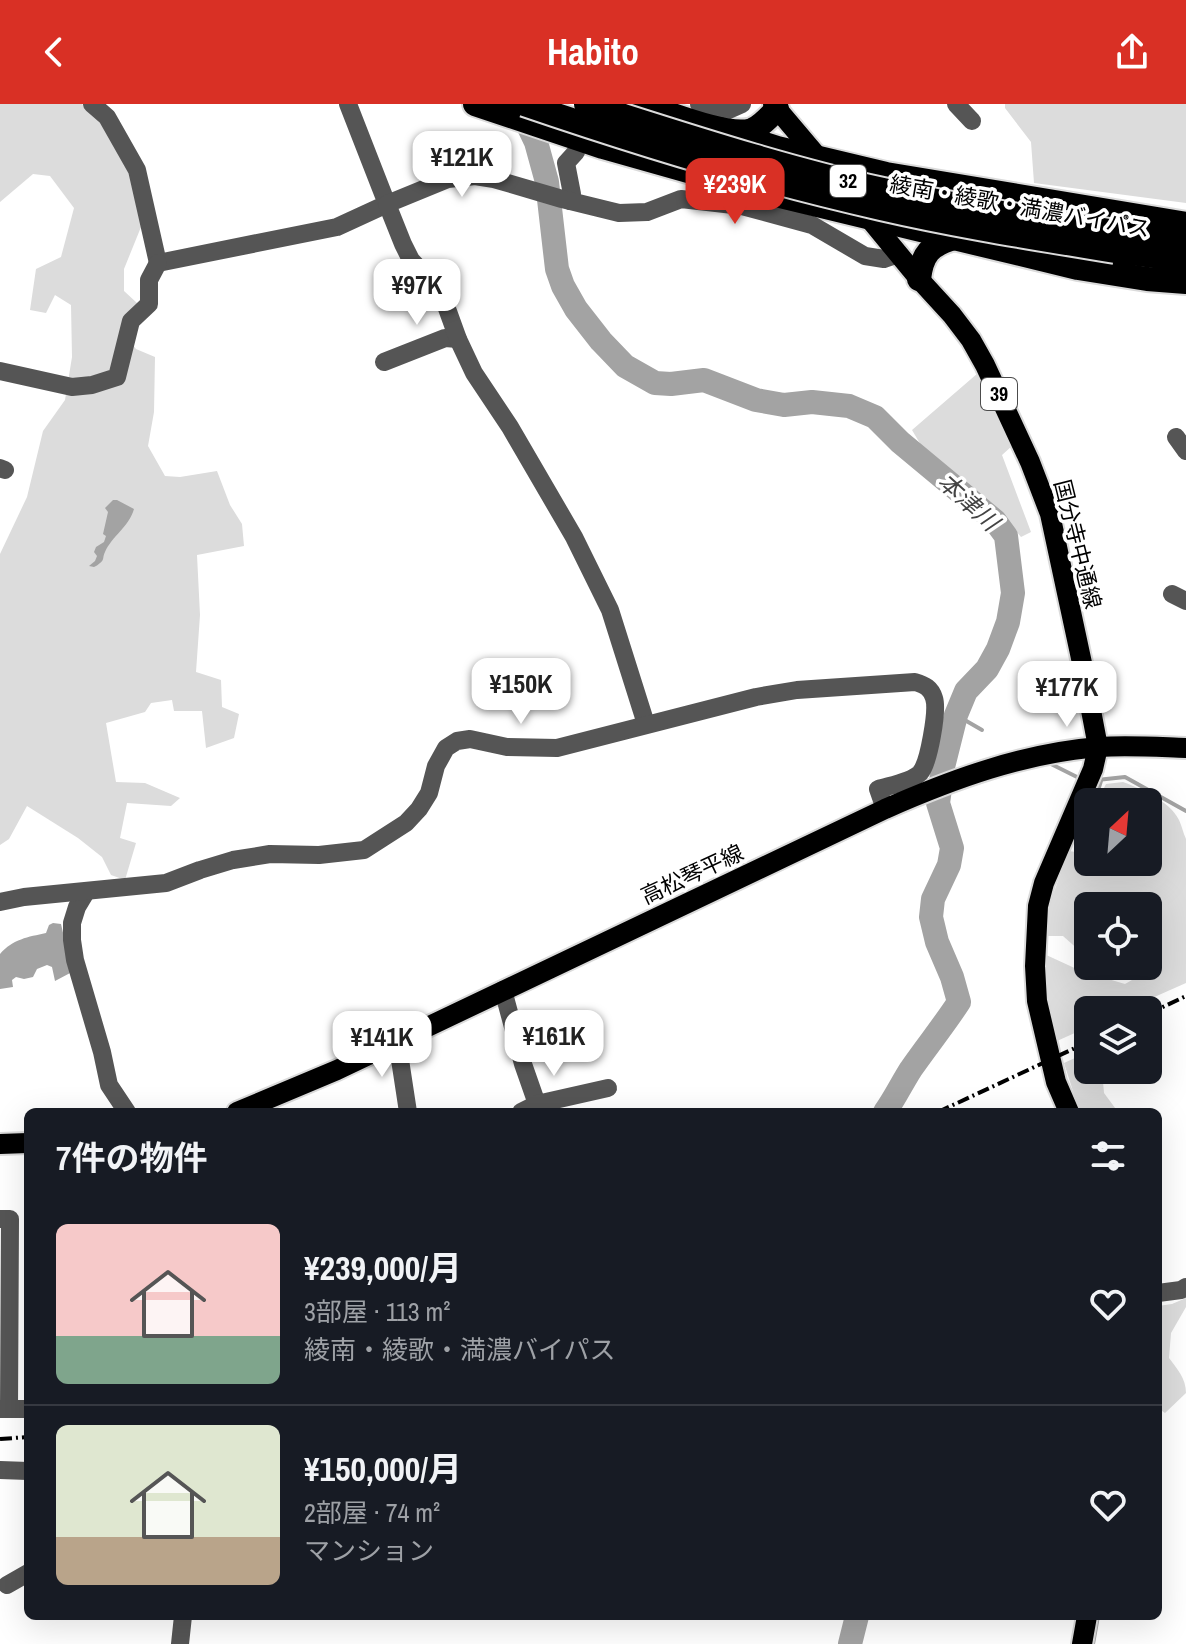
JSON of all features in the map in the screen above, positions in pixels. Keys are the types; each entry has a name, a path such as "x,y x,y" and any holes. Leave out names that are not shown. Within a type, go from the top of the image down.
{"highway":[{"name":"綾南・綾歌・満濃バイパス","path":"524,104 677,153 881,208 959,224 1116,242 1186,241"},
{"name":"綾南・綾歌・満濃バイパス","path":"586,104 681,134 881,189 1024,217 1186,260"},
{"path":"641,104 818,158 915,179 1186,224"},
{"path":"478,105 570,143 755,190 1078,268 1186,282"},
{"path":"719,129 735,132 752,130 777,106"},
{"path":"919,279 927,253 940,242 954,238"}],"main road":[{"name":"国分寺中通線","path":"777,106 971,340 1030,462 1050,514 1098,747 1093,769 1044,883 1038,906 1035,957 1037,1001 1056,1082 1067,1108"},
{"name":"高松琴平線","path":"247,1108 325,1075 885,809 957,779 1043,755 1098,747 1186,748"},
{"path":"1082,1644 1086,1620"}],"street":[{"path":"0,371 72,387 117,377 131,321 149,304 149,280 158,263 137,170 107,117 92,104"},
{"path":"348,104 411,260 441,292 474,373 510,427 574,537 610,610 646,724"},
{"path":"699,104 724,112 742,104"},
{"path":"956,104 972,121"},
{"path":"566,200 572,194 566,163 570,143"},
{"path":"158,263 337,227 448,179 475,176 619,213 647,212 681,199 742,206 812,225 865,256 884,259 898,254"},
{"path":"384,362 445,338 458,339"},
{"path":"0,902 166,883 211,866 270,854 331,855 364,850 406,823 419,809 429,793 436,766 446,748 457,741 470,739 507,747 557,748 756,697 797,690 915,682 926,686 933,695 935,707 926,763 913,778 878,789 885,809"},
{"path":"86,892 72,923 75,960 109,1085 124,1108"},
{"path":"503,990 523,1064 529,1108 608,1088"},
{"path":"397,1040 407,1108"},
{"path":"0,1133 16,1144"},
{"path":"0,1219 10,1219 19,1274 12,1409"},
{"path":"1162,1292 1186,1287"},
{"path":"0,1470 24,1471"},
{"path":"7,1585 24,1575"},
{"path":"180,1644 183,1620"}],"shaded area":[{"path":"0,104 82,104 100,122 131,170 141,227 124,269 124,291 137,303 122,332 136,349 155,357 154,412 148,446 165,476 180,477 217,471 230,505 242,524 244,546 197,555 200,615 196,672 221,680 222,707 239,714 234,738 206,748 202,711 174,711 172,700 151,703 145,712 106,723 116,782 145,783 180,798 171,806 127,803 120,838 136,843 125,880 111,875 102,857 78,838 27,806 9,839 0,845 0,554 27,497 43,431 65,400 72,357 71,305 55,295 46,313 30,310 36,269 61,257 74,208 50,176 33,174 0,202"},
{"path":"1005,104 1186,104 1186,203 1034,183 1031,142"},
{"path":"978,373 1012,446 1002,455 1031,532 1021,537 999,511 928,457 912,430"},
{"path":"113,500 134,509 102,560 94,567 89,566 97,556 94,552 96,547 104,542 108,512 105,508"},
{"path":"1123,782 1138,788 1104,788 1106,784"},
{"path":"1162,802 1175,813 1186,839 1186,983 1157,996 1074,996 1074,1033 1057,1041 1044,983 1042,953 1074,968 1074,980 1111,980 1125,984 1132,980 1162,980 1162,892 1074,892 1074,946 1063,936 1048,936 1048,908 1069,851 1074,852 1074,876 1162,876"},
{"path":"53,923 61,924 72,972 55,981 52,967 47,965 37,969 33,977 16,977 12,980 13,987 0,989 0,954 16,942 46,933"},
{"path":"1074,1058 1074,1084 1103,1084 1104,1093 1115,1108 1078,1108 1064,1063"},
{"path":"1186,1298 1186,1307 1171,1333 1169,1358 1183,1378 1186,1393 1165,1413 1162,1411 1162,1305"}],"waterway":[{"name":"本津川","path":"523,107 547,182 557,269 563,286 576,309 625,366 655,383 704,380 756,400 784,405 812,402 849,406 875,417 900,442 995,521 1006,536 1013,593 1008,622 987,669 966,691 956,715 938,803 952,848 949,865 933,899 931,917 959,1002 887,1108"},
{"path":"956,715 982,730"},
{"path":"1051,764 1077,777"},
{"path":"1097,780 1125,777 1186,811"},
{"path":"1099,788 1101,781"},
{"name":"本津川","path":"850,1644 856,1620"},
{"path":"1093,1644 1097,1620"}],"railway":[{"path":"1162,1007 1186,996"},
{"path":"947,1108 1074,1049"},
{"path":"0,1439 24,1437"}]}
